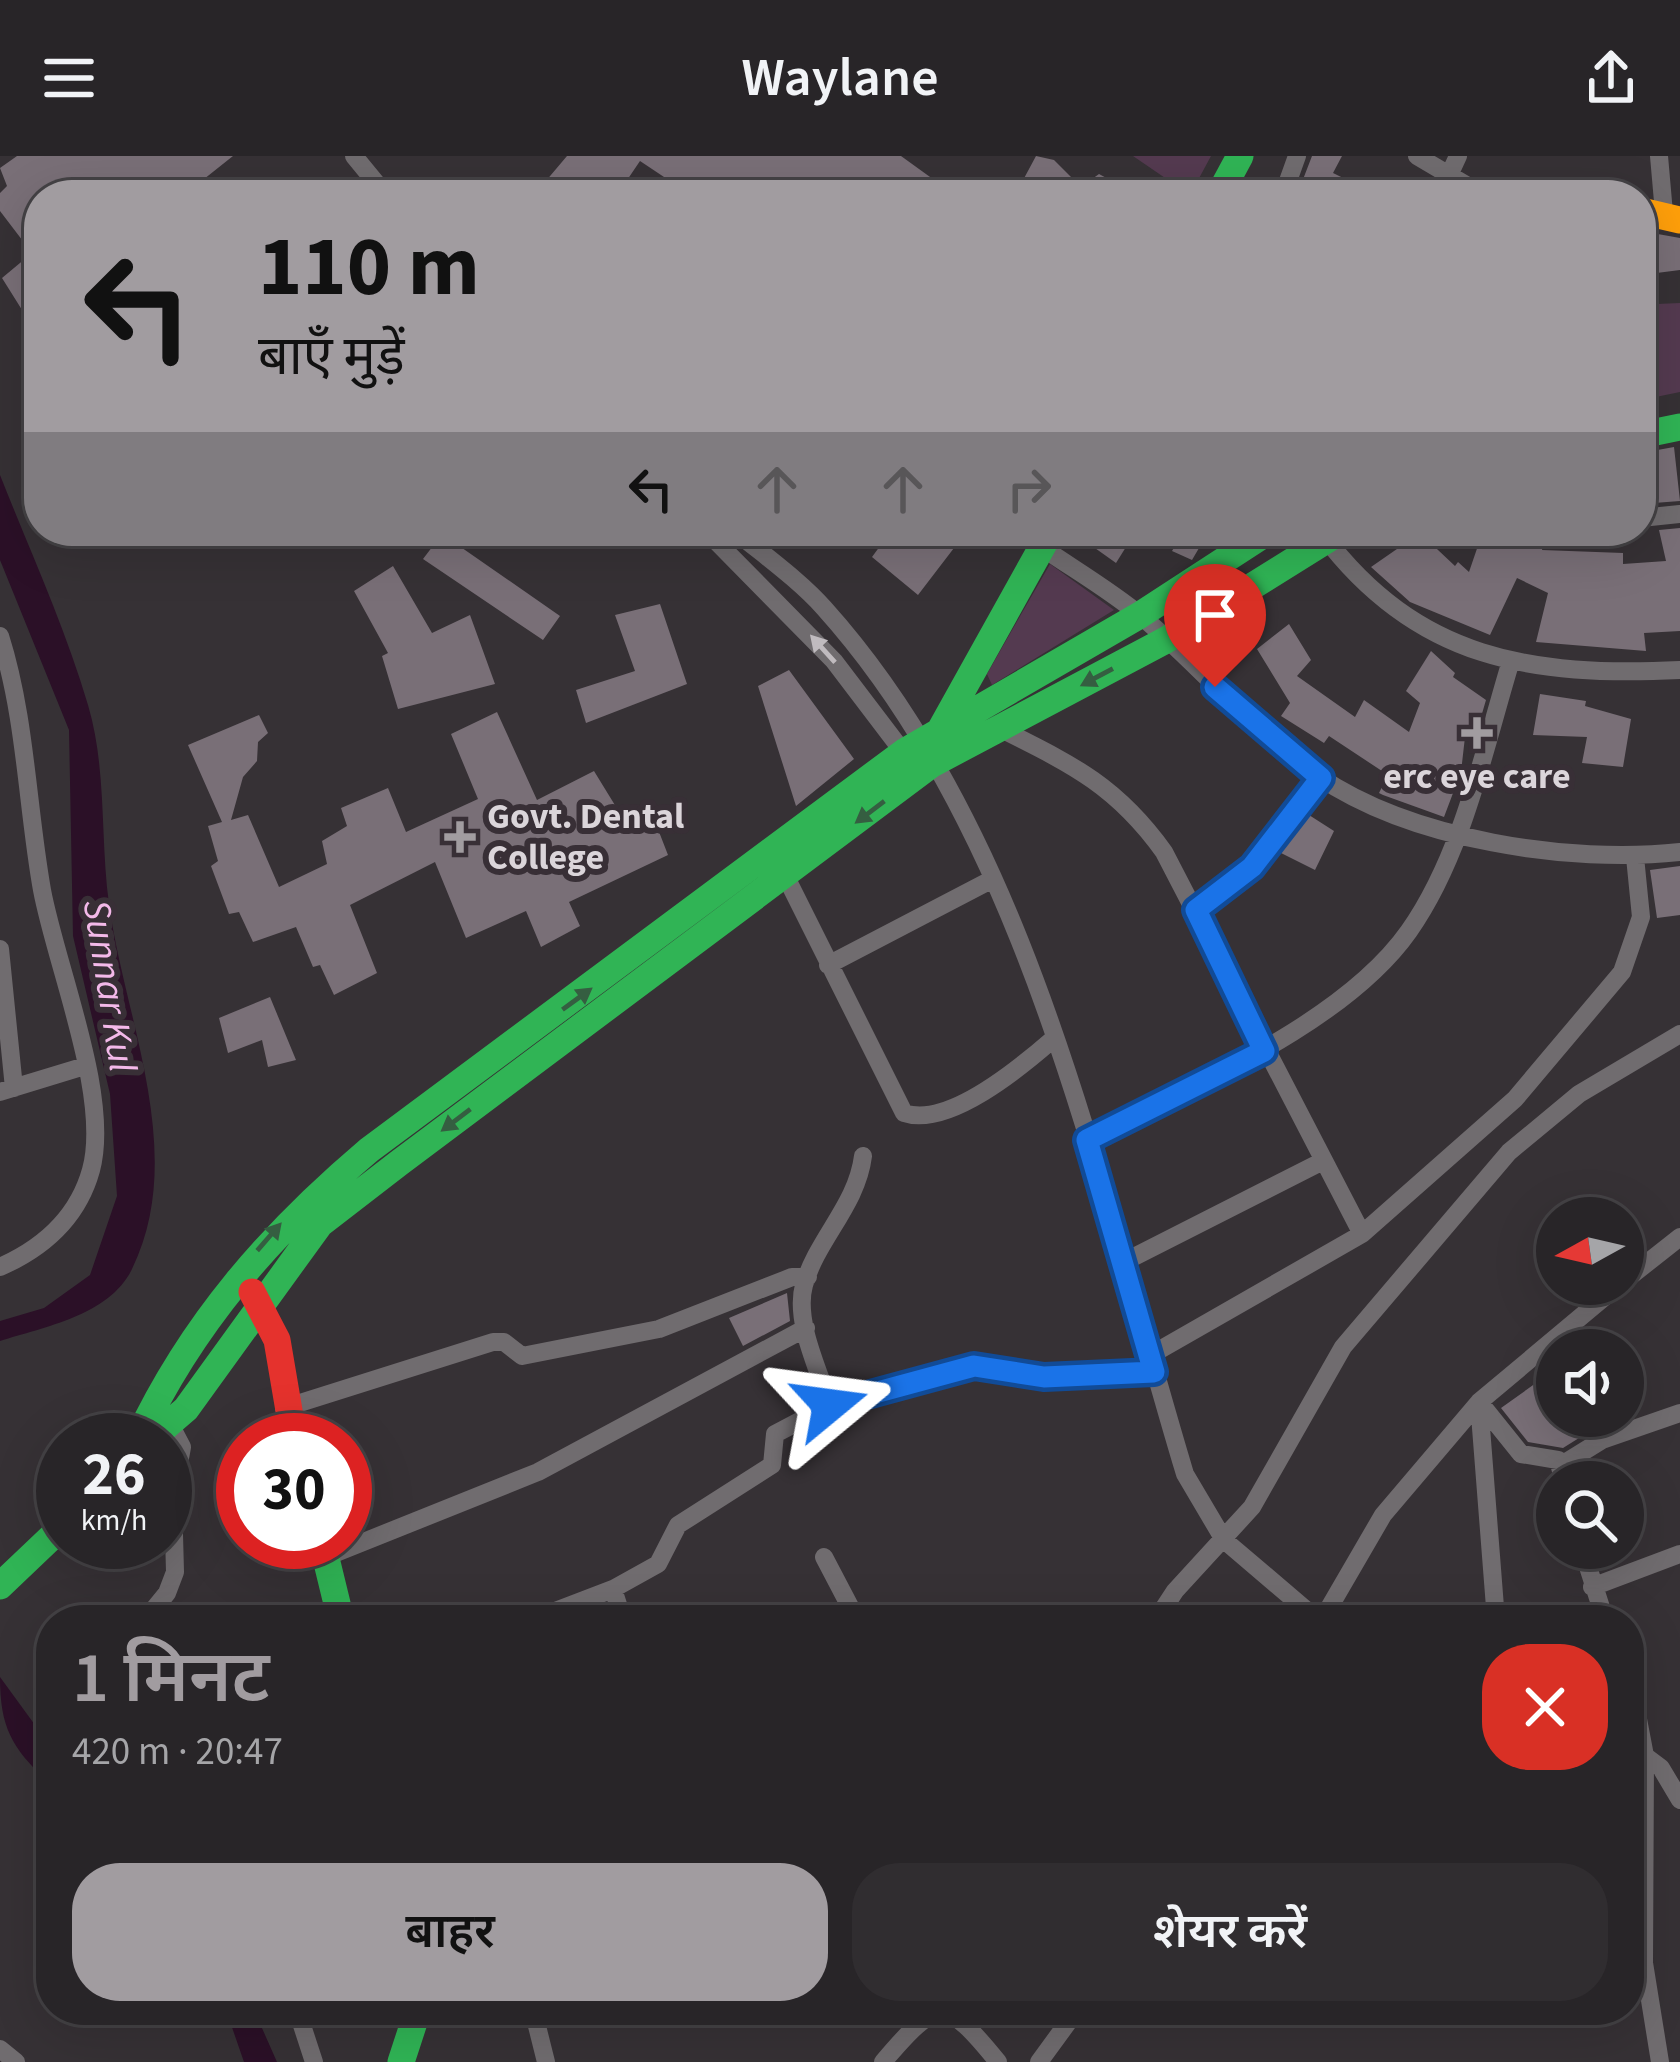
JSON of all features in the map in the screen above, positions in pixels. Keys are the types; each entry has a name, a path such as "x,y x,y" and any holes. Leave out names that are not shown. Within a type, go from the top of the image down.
{"main road":[{"path":"177,1413 320,1224 785,875 923,753 1043,546"},
{"path":"148,1413 234,1278 284,1220 369,1150 923,753 1246,546"},
{"path":"923,753 999,728 1166,640 1311,546"},
{"path":"234,1278 262,1300 273,1319 286,1413"},
{"path":"212,1308 280,1379"},
{"path":"0,1586 36,1552"},
{"path":"329,1569 337,1605"},
{"path":"401,2062 413,2025"}],"street":[{"path":"354,156 374,180"},
{"path":"1418,156 1455,180"},
{"path":"1446,180 1458,156"},
{"path":"1659,156 1662,215"},
{"path":"721,546 923,753"},
{"path":"752,546 831,616 872,666 991,880 1087,1140 1185,1474 1231,1545 1303,1605"},
{"path":"1056,546 1140,615 1239,712 1321,778 1455,835 1544,852 1635,857 1680,852"},
{"path":"1337,546 1364,586 1402,615 1457,645 1510,664 1588,672 1680,670"},
{"path":"0,636 16,687 43,892 94,1105 91,1169 66,1221 32,1252 0,1267"},
{"path":"1087,1140 1264,1051 1374,970 1409,931 1455,835 1510,664"},
{"path":"999,728 1108,786 1164,852 1362,1234"},
{"path":"0,741 21,737"},
{"path":"1196,910 1252,867 1321,778"},
{"path":"571,1605 613,1589 662,1560 678,1525 772,1465 779,1431 830,1405 974,1366 1044,1377 1152,1364 1362,1234 1515,1099 1622,972 1641,917 1635,857"},
{"path":"785,875 896,1106 911,1116 934,1113 990,1089 1052,1040"},
{"path":"828,965 991,880"},
{"path":"0,949 7,1090 85,1066"},
{"path":"1166,1605 1175,1591 1231,1545 1343,1347 1494,1168 1580,1094 1680,1034"},
{"path":"830,1405 806,1328 802,1298 808,1276 857,1185 863,1156"},
{"path":"1122,1263 1323,1161"},
{"path":"1644,1268 1677,1246"},
{"path":"284,1408 493,1342 504,1342 519,1356 659,1329 792,1277 808,1276"},
{"path":"1329,1605 1383,1515 1479,1402 1596,1305"},
{"path":"372,1532 538,1472 806,1328"},
{"path":"1479,1402 1521,1454 1553,1456 1556,1461"},
{"path":"1479,1402 1495,1605"},
{"path":"1577,1461 1602,1440 1680,1413"},
{"path":"1592,1587 1680,1554"},
{"path":"824,1557 849,1605"},
{"path":"157,1605 175,1569"},
{"path":"1587,1569 1599,1605"},
{"path":"613,1589 618,1605"},
{"path":"1644,1751 1644,1860"},
{"path":"1645,1756 1661,1768 1680,1800"},
{"path":"1644,1972 1654,2061"},
{"path":"302,2025 314,2062"},
{"path":"537,2025 546,2062"},
{"path":"884,2062 920,2025"},
{"path":"967,2025 998,2062"},
{"path":"1039,2062 1066,2025"},
{"path":"0,2049 16,2062"}],"shaded area":[{"path":"1133,156 1211,156 1198,180 1168,180"},
{"path":"1680,303 1680,392 1656,397 1656,305"},
{"path":"1050,564 1114,610 992,685 987,674"}],"water":[{"name":"Sunnar Kul","path":"0,475 24,546 28,546 69,647 94,729 109,904 148,1087 154,1180 148,1225 122,1285 74,1317 0,1341 0,1321 44,1308 90,1275 117,1196 110,1094 73,936 69,730 0,560"},
{"path":"0,1677 36,1726 36,1769 11,1737"},
{"path":"231,2025 261,2025 277,2062 244,2062"}],"building":[{"path":"17,156 233,156 203,180 24,180 24,242 0,211 0,193 7,186 0,168"},
{"path":"567,156 901,156 934,180 668,180 640,161 627,180 547,180"},
{"path":"1036,156 1054,160 1074,180 1023,180"},
{"path":"1312,156 1342,156 1333,173 1347,180 1303,180"},
{"path":"1656,234 1680,238 1680,270 1656,273"},
{"path":"24,260 24,313 2,278"},
{"path":"1674,447 1680,501 1656,503 1656,450"},
{"path":"1680,528 1680,631 1644,633 1646,651 1536,642 1548,593 1517,578 1490,635 1410,602 1371,567 1401,546 1434,546 1469,572 1478,546 1623,553 1623,564 1666,561 1659,530"},
{"path":"433,546 459,546 560,616 543,640 423,559"},
{"path":"880,546 956,546 918,595 872,557"},
{"path":"1092,546 1127,546 1116,563"},
{"path":"1175,546 1200,546 1192,560 1172,551"},
{"path":"393,566 432,633 470,615 495,684 398,709 382,656 388,653 354,591"},
{"path":"660,604 687,684 586,723 576,690 635,671 615,615"},
{"path":"1289,624 1311,660 1297,676 1355,717 1364,700 1409,732 1420,703 1406,691 1431,651 1455,673 1453,677 1486,700 1474,741 1465,737 1461,772 1444,817 1379,793 1388,775 1329,736 1324,743 1281,716 1290,703 1257,649"},
{"path":"789,670 854,759 796,806 758,686"},
{"path":"1540,694 1586,701 1585,706 1631,719 1623,767 1582,763 1587,737 1533,735"},
{"path":"497,712 537,800 594,771 621,815 649,806 668,855 569,902 580,926 541,947 526,911 466,938 435,862 350,905 377,973 334,995 320,965 313,967 296,927 253,942 239,912 229,914 211,866 218,861 208,826 222,822 188,745 259,715 268,733 258,742 257,761 243,777 231,820 248,815 279,887 327,864 322,841 347,826 341,808 388,788 406,832 478,799 451,734"},
{"path":"1309,815 1334,831 1315,870 1281,853"},
{"path":"1680,866 1680,915 1657,918 1650,870"},
{"path":"270,997 296,1060 268,1067 262,1040 228,1053 219,1018"},
{"path":"787,1293 790,1321 743,1346 729,1318"},
{"path":"1536,1383 1536,1437 1579,1438 1563,1448 1528,1442 1501,1408"}],"traffic: fast":[{"path":"1227,180 1240,156"},
{"path":"1656,432 1680,427"},
{"path":"939,732 1043,546"},
{"path":"151,1413 183,1357 237,1282 299,1214 369,1150 904,752 1140,615 1246,546"},
{"path":"181,1413 320,1224 399,1163 932,764 1166,640 1317,546"},
{"path":"0,1586 36,1552"},
{"path":"329,1569 337,1605"},
{"path":"401,2062 413,2025"}],"traffic: slow":[{"path":"1656,214 1680,220"}],"traffic: jam":[{"path":"252,1292 277,1340 289,1413"}],"place":[{"name":"erc eye care","path":"1477,733"},
{"name":"Govt. Dental College","path":"460,837"}],"route":[{"path":"830,1405 974,1366 1044,1377 1154,1372 1087,1140 1264,1051 1196,910 1252,867 1321,778 1215,687"}]}
